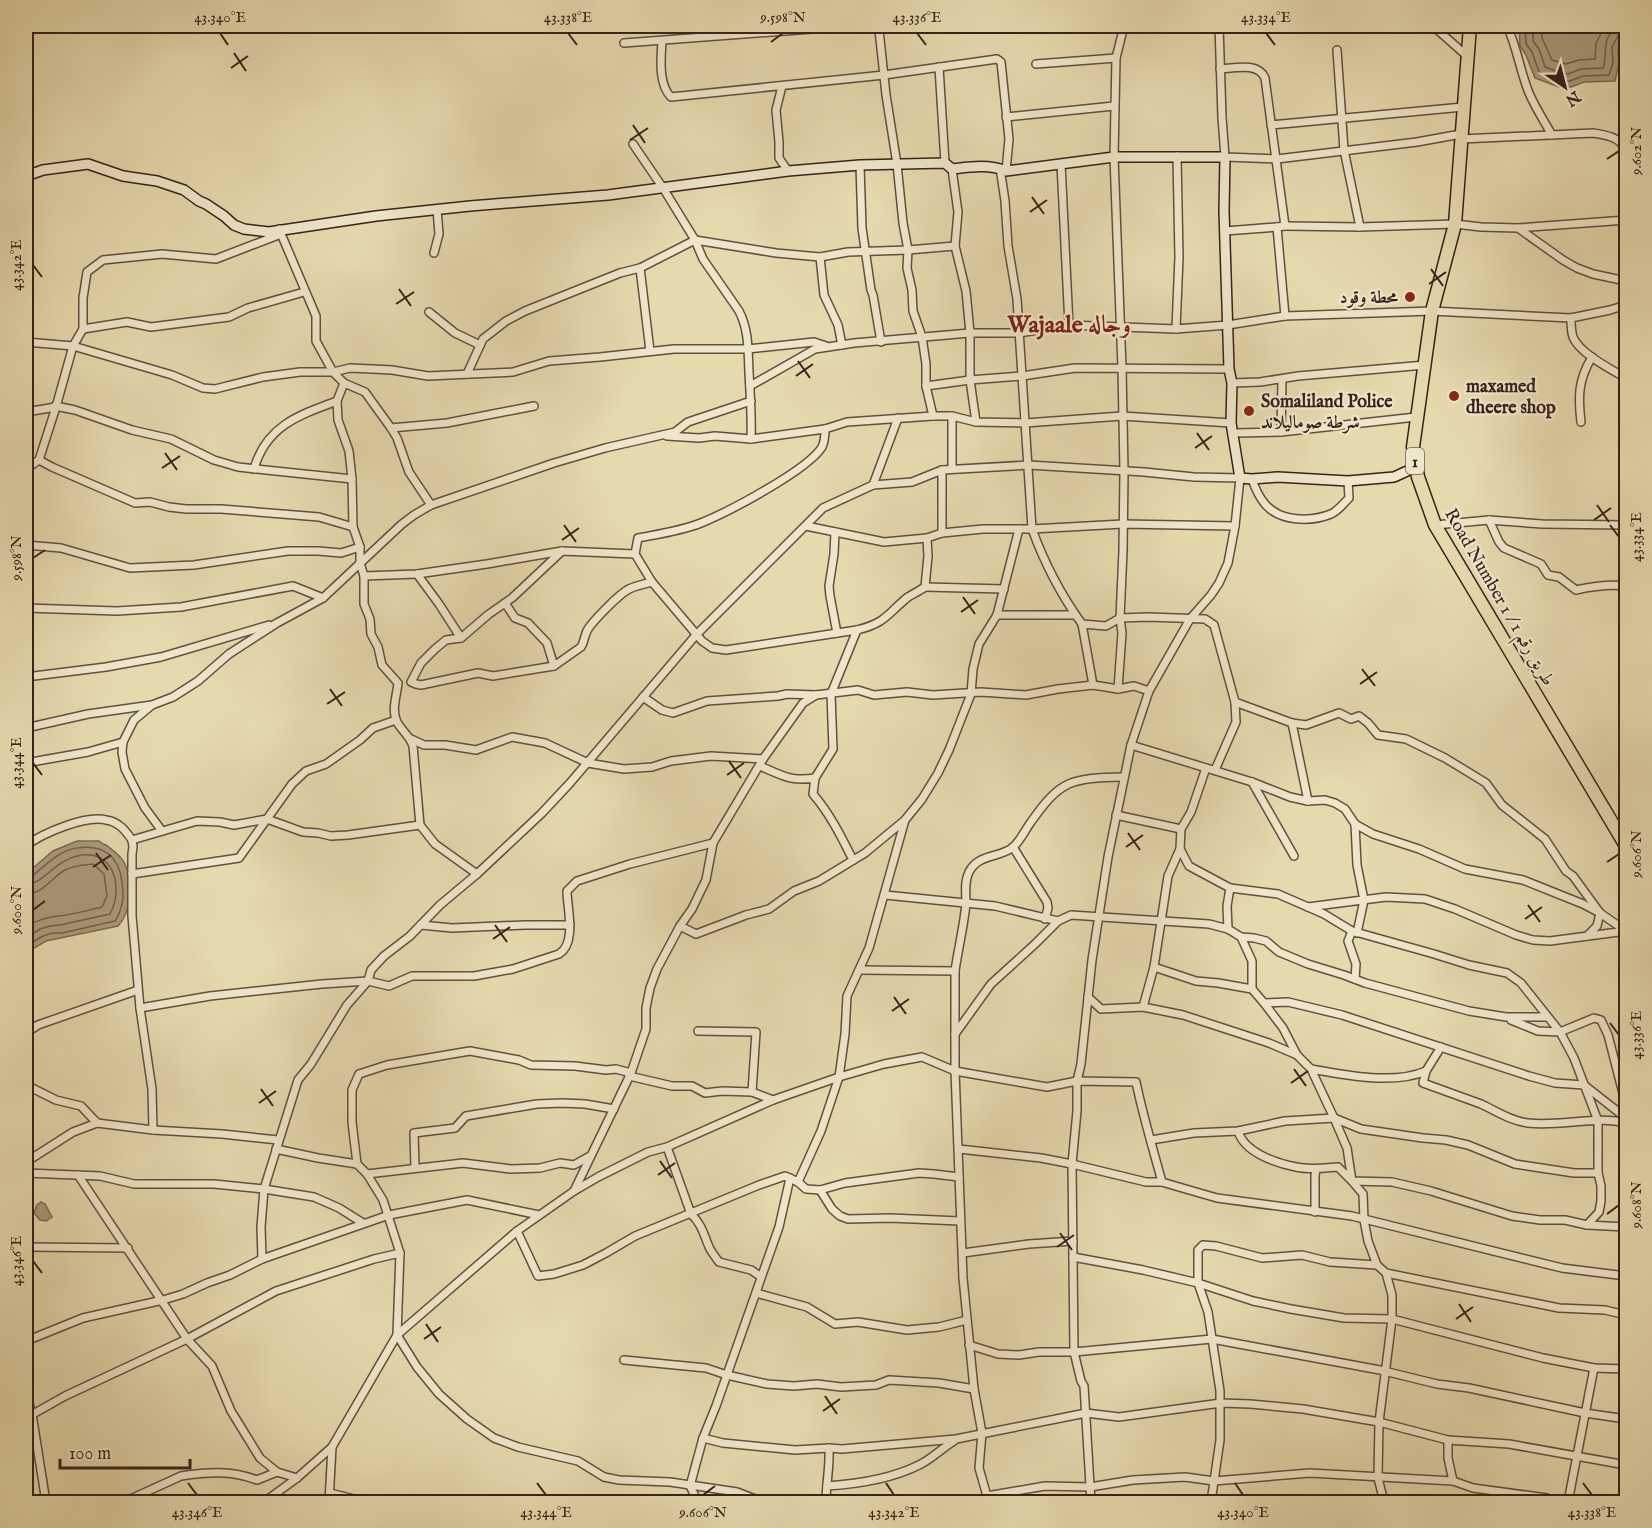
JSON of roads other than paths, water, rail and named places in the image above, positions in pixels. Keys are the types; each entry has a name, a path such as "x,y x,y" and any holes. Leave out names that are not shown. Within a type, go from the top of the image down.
{"highway":[{"name":"Road Number 1 / طريق رقم 1","path":"1470,26 1455,224 1432,311 1416,417 1413,447 1416,467 1435,525 1626,846"}],"street":[{"path":"624,43 852,26"},
{"path":"878,26 908,250 907,268 912,290 913,311 921,337 926,364 926,386 933,416"},
{"path":"1118,689 1122,633 1120,618 1124,471 1121,326 1113,157 1116,58 1124,26"},
{"path":"1091,1503 1084,1386 1074,1352 1072,1164 1077,1111 1077,1081 1081,1064 1098,916 1131,745 1149,691 1190,619 1211,595 1224,574 1235,526 1240,478 1231,423 1232,383 1229,369 1225,157 1219,26"},
{"path":"1433,26 1467,56"},
{"path":"1508,26 1530,96 1552,135"},
{"path":"662,41 662,75 665,91 671,97 884,75 997,59 1000,62 1009,140 1003,170 1008,246 1017,299 1032,529 1044,559 1082,624 1093,685"},
{"path":"1337,50 1344,150 1360,227"},
{"path":"1036,64 1116,58"},
{"path":"939,67 949,166 958,212 955,246 966,291 970,333 970,380 976,422"},
{"path":"1220,69 1260,70 1266,83 1277,159 1285,316"},
{"path":"782,86 776,110 778,158 788,171"},
{"path":"1006,117 1114,106"},
{"path":"1271,125 1463,108"},
{"path":"26,176 44,170 88,164 123,176 157,181 184,190 244,230 280,232 376,216 608,195 788,171 860,165 975,166 1003,170 1113,157 1277,159 1461,136 1593,133 1614,138 1623,144 1626,150"},
{"path":"633,144 695,240 703,260 739,311 746,328 752,414 751,439"},
{"path":"1176,329 1179,257 1177,156"},
{"path":"1060,164 1069,325"},
{"path":"860,165 862,228 881,342"},
{"path":"434,253 439,234 437,209"},
{"path":"1225,231 1281,227 1455,224 1518,228 1626,220"},
{"path":"1518,228 1577,268 1626,281"},
{"path":"280,232 316,316 316,341 333,372 344,383 365,392 397,438 409,472 431,505"},
{"path":"26,469 39,460 73,346 83,329 82,298 87,272 103,260 162,254 216,259 280,232"},
{"path":"467,374 480,345 488,334 516,315 640,267 695,240 776,253 820,257 848,252 955,246"},
{"path":"820,257 824,295 838,325 842,345"},
{"path":"640,267 650,351"},
{"path":"83,329 127,322 151,327 229,317 248,308 304,292"},
{"path":"750,386 815,349 921,337 970,333 1019,333 1069,325 1176,329 1228,325 1285,316 1432,311 1571,318 1626,305"},
{"path":"429,312 455,333 480,345"},
{"path":"1571,318 1574,340 1592,357 1626,378"},
{"path":"26,342 73,346 172,375 203,388 215,389 263,377 300,372 333,372 350,368 392,369 428,376 513,372 549,361 650,351 698,348 748,349 814,342 830,347"},
{"path":"1581,422 1580,388 1586,367 1592,357"},
{"path":"1232,383 1425,365"},
{"path":"926,386 1075,368 1229,369"},
{"path":"1281,432 1282,379"},
{"path":"344,383 338,401 338,420 349,451 353,527 360,547 360,563 364,576 364,604 382,665 398,683"},
{"path":"254,469 258,454 275,431 306,412 338,401"},
{"path":"26,728 88,714 152,705 173,697 198,681 229,654 277,622 323,598 402,524 431,505 554,463 675,432 688,422 751,402"},
{"path":"26,412 56,406 75,410 132,430 171,439 226,464 352,479"},
{"path":"391,428 447,423 534,406"},
{"path":"655,436 699,438 715,436 751,439 825,429 847,422 933,416 952,416 976,422 1025,423 1122,416 1231,423"},
{"path":"952,416 952,469"},
{"path":"1233,433 1281,432 1416,417"},
{"path":"873,485 898,418"},
{"path":"825,429 825,438 820,449 795,471 739,504 701,523 638,538 635,554 652,582 696,635 712,648 726,650 857,630 879,623 909,597 925,587 1004,589"},
{"path":"39,460 52,468 135,503 150,502 186,509 221,509 319,517 353,527"},
{"path":"262,1258 261,1227 264,1189 298,1080 311,1064 347,1005 368,981 371,970 541,814 588,763 696,635 823,508 873,485 912,482 942,470 952,469 1029,465 1194,477 1252,479 1278,477 1348,481 1394,477 1416,467"},
{"path":"942,470 942,533"},
{"path":"1252,479 1266,506 1294,519 1334,513 1349,498 1348,481"},
{"path":"1435,525 1489,520 1542,524 1626,525"},
{"path":"1489,520 1504,548 1541,564 1548,575 1559,577 1576,590 1611,584 1626,586"},
{"path":"806,526 884,542 983,529 1123,524 1235,526"},
{"path":"680,926 696,934 769,909 794,891 840,870 905,820 922,799 938,773 971,694 972,669 979,644 997,615 1019,529"},
{"path":"835,532 829,586 837,633"},
{"path":"925,587 927,538"},
{"path":"26,545 61,548 130,568 194,565 288,551 341,553 360,547"},
{"path":"364,576 417,574 562,551 635,554"},
{"path":"562,551 548,566 461,638 446,640 440,645 421,663 411,682 421,685 478,673 493,676 554,666 582,647 586,633 591,626 622,595 629,589 652,582"},
{"path":"417,574 440,604 461,638"},
{"path":"26,608 117,610 181,607 293,586 323,598"},
{"path":"505,603 515,618 528,623 547,643 554,666"},
{"path":"997,615 1075,615"},
{"path":"1082,624 1106,626 1120,618 1148,616 1205,619 1215,626 1235,702 1236,722 1215,770"},
{"path":"26,677 106,667 161,657 277,622"},
{"path":"853,860 827,811 813,794 815,778 833,749 831,694 857,630"},
{"path":"398,683 413,677"},
{"path":"398,683 394,708 396,720 411,739 424,745 445,745 477,750 512,737 545,743 588,763 624,769 652,767 671,761 711,756 761,763 795,779 815,778"},
{"path":"643,697 662,710 673,713 707,701 787,694 831,694 858,690 874,695 907,692 933,695 991,692 1026,695 1093,685 1118,689 1134,686 1149,691"},
{"path":"574,1191 630,1074 646,1029 646,1008 650,988 662,957 692,909 706,879 713,843 761,763 803,703 816,695"},
{"path":"1235,702 1292,723 1306,725 1339,713 1351,719 1359,716 1378,735 1406,739 1445,758 1486,783 1502,805 1545,839 1566,871 1573,876 1600,914 1598,926 1587,936"},
{"path":"152,705 134,720 123,742 122,752 125,769 150,817 162,831"},
{"path":"132,874 239,858 292,784 306,771 326,764 373,728 396,720"},
{"path":"1292,723 1308,801"},
{"path":"411,739 420,825 435,844 477,874"},
{"path":"26,763 88,752 123,742"},
{"path":"1131,745 1252,782 1290,797 1335,803 1346,810 1355,824 1373,834 1419,849 1465,869 1523,880 1583,904 1626,931"},
{"path":"1143,1007 1154,967 1168,876 1180,849 1180,829 1191,812 1206,768"},
{"path":"1124,777 1086,779 1074,781 1062,787 1047,800 1013,847 978,860 969,871 965,883 966,903 955,971 955,1071 960,1221 969,1345 982,1433 979,1468 986,1499 1045,1486 1090,1487 1133,1480 1185,1477 1214,1481 1310,1473 1453,1481 1473,1488 1547,1498 1554,1503"},
{"path":"1252,782 1294,856"},
{"path":"1116,814 1180,829"},
{"path":"26,846 46,833 98,818 109,820 124,828 132,840 132,916 140,1008 152,1089 153,1130"},
{"path":"132,840 197,821 234,825 267,819 303,832 331,836 420,825"},
{"path":"798,1182 821,1131 839,1077 847,996 869,948 905,820"},
{"path":"1355,824 1358,865 1364,900 1354,932 1348,941 1356,964 1355,979"},
{"path":"140,1008 210,996 302,986 368,981 389,986 412,976 474,976 513,969 564,951 570,925 567,891 574,883 630,864 713,843"},
{"path":"1013,847 1047,902 1045,919"},
{"path":"1180,849 1189,866 1230,888 1278,894 1324,914 1354,932 1469,965 1507,973 1521,983 1560,1032 1574,1058 1598,1121 1598,1173 1601,1201 1599,1212 1587,1225"},
{"path":"1228,929 1227,906 1230,888"},
{"path":"885,895 995,906 1058,921"},
{"path":"1308,907 1386,897 1425,899 1533,940 1550,941 1626,931"},
{"path":"955,1035 991,984 1058,921 1071,915 1209,924 1228,929 1241,936 1266,941 1279,952 1365,983 1469,1011 1506,1017 1547,1017"},
{"path":"421,925 452,928 570,925"},
{"path":"1241,936 1252,961 1252,989 1283,1028 1297,1055 1311,1069 1347,1148 1352,1181"},
{"path":"1154,967 1196,981 1252,989"},
{"path":"859,970 955,971"},
{"path":"26,1033 38,1025 138,990"},
{"path":"1088,997 1101,1010 1143,1007 1183,1015 1269,1043 1297,1055"},
{"path":"1264,1003 1288,1002 1316,1008 1529,1076 1555,1083 1584,1085 1626,1118"},
{"path":"1506,1017 1539,1031 1560,1032 1594,1018 1601,1020 1608,1035 1626,1105"},
{"path":"698,1030 756,1032 752,1092"},
{"path":"1441,1047 1426,1071 1423,1083 1515,1120 1540,1124 1617,1120 1626,1123"},
{"path":"357,1164 352,1122 352,1090 359,1074 387,1065 470,1051 519,1060 531,1065 616,1069 665,1085 692,1086 705,1093 752,1092 773,1100"},
{"path":"264,1503 332,1447 397,1335 517,1231 574,1191 648,1152 667,1147 773,1100 884,1064 922,1057 955,1071 1047,1087 1077,1081 1136,1082 1162,1182"},
{"path":"1311,1069 1355,1076 1403,1077 1416,1076 1426,1071"},
{"path":"26,1085 56,1100 81,1106 97,1124"},
{"path":"415,1168 414,1133 455,1128 466,1116 537,1104 585,1104 614,1109"},
{"path":"1151,1140 1194,1133 1238,1131 1286,1121 1334,1118 1361,1129 1468,1145 1515,1164 1574,1173 1598,1173"},
{"path":"26,1162 73,1132 97,1124 278,1140"},
{"path":"1238,1131 1240,1138 1254,1151 1277,1161 1296,1167 1316,1169 1338,1167 1363,1194 1368,1241 1377,1265 1386,1273 1559,1308 1605,1310 1626,1315"},
{"path":"667,1147 691,1214 697,1219 719,1262 751,1270 760,1276"},
{"path":"276,1149 357,1164 367,1174 383,1200 400,1253 397,1335 417,1367 440,1394 467,1419 494,1438 526,1449 578,1461 604,1477 619,1480 670,1482 737,1492 762,1503"},
{"path":"958,1149 1041,1158 1146,1182 1162,1182 1217,1198 1334,1213 1562,1268 1626,1276"},
{"path":"367,1174 463,1163 511,1169 540,1168 560,1163 574,1165 590,1156"},
{"path":"1315,1212 1316,1169"},
{"path":"26,1173 100,1176 134,1184 214,1184 264,1189 314,1197 339,1208 363,1223"},
{"path":"517,1231 538,1276 554,1274 583,1265 635,1236 785,1176 806,1189 820,1190 845,1183 919,1173 959,1177"},
{"path":"78,1175 187,1339 212,1366 231,1411 260,1458 277,1472 297,1478"},
{"path":"694,1503 694,1494 690,1486 703,1438 779,1227 790,1178"},
{"path":"1352,1181 1392,1182 1431,1191 1512,1216 1626,1227"},
{"path":"820,1190 832,1209 848,1219 960,1221"},
{"path":"26,1341 83,1318 163,1300 230,1275 262,1258 389,1215 467,1200 539,1215"},
{"path":"963,1253 1073,1241"},
{"path":"1211,1503 1220,1440 1221,1403 1208,1312 1198,1283 1198,1250 1203,1245 1216,1246 1262,1258 1302,1255 1330,1262 1377,1265"},
{"path":"26,1247 128,1248"},
{"path":"29,1416 64,1396 187,1339 276,1291 374,1259 400,1253"},
{"path":"1073,1257 1143,1269 1290,1309 1344,1318 1392,1319 1543,1359 1594,1368 1626,1369"},
{"path":"1384,1503 1378,1478 1379,1422 1392,1319 1392,1294 1386,1273"},
{"path":"756,1293 807,1307 835,1324 858,1322 907,1330 939,1327 967,1320"},
{"path":"969,1345 998,1354 1018,1355 1212,1339 1437,1384 1469,1388 1585,1413 1626,1419"},
{"path":"624,1360 705,1368 767,1384 794,1386 817,1384 841,1387 876,1385 889,1380 939,1383 974,1389"},
{"path":"1568,1503 1594,1368"},
{"path":"26,1393 46,1503"},
{"path":"703,1438 723,1443 795,1450 842,1449 956,1439 1086,1413 1119,1417 1221,1403 1303,1409 1379,1422 1448,1440 1509,1444 1626,1465"},
{"path":"827,1486 852,1484 898,1474 920,1465 956,1439"},
{"path":"1448,1440 1448,1458 1453,1481"},
{"path":"329,1503 332,1447"},
{"path":"826,1503 830,1465 829,1448"},
{"path":"124,1503 180,1476 213,1472 248,1476 257,1480 277,1472"},
{"path":"330,1493 366,1503"}],"water":[{"path":"1519,26 1626,26 1626,34 1618,49 1619,63 1615,81 1584,82 1571,87 1559,87 1535,78 1520,46"},
{"path":"77,841 99,841 119,855 128,871 129,879 126,913 118,926 46,941 26,953 26,874 53,851"},
{"path":"41,1202 45,1204 52,1217 46,1221 40,1220 34,1213"}],"place":[{"name":"محطة وقود","path":"1410,297"},
{"name":"maxamed dheere shop","path":"1454,396"},
{"name":"Somaliland Police شرطة صوماليلاند","path":"1249,411"}],"district":[{"name":"Wajaale وجاله","path":"1069,324"}]}
